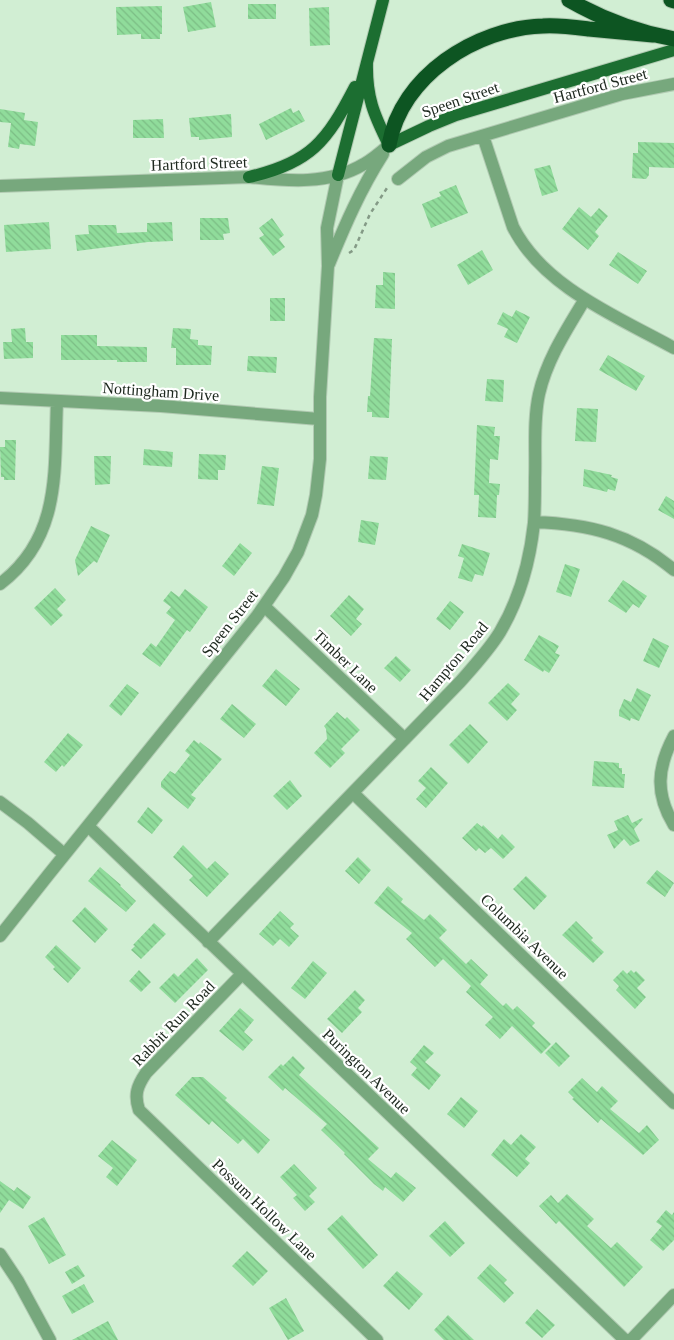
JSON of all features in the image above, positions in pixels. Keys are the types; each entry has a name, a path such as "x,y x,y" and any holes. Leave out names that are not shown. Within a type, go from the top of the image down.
{"highway":[{"path":"569,0 604,18 653,35 674,40"},
{"path":"389,145 393,126 400,111 425,78 451,57 488,37 519,28 553,25 653,35"}],"main road":[{"name":"Speen Street","path":"338,175 383,0"},
{"name":"Speen Street","path":"389,145 456,115 674,50"},
{"path":"367,62 369,98 389,145"},
{"path":"249,177 268,172 292,162 306,155 324,140 343,111 367,62"}],"street":[{"name":"Hartford Street","path":"398,179 419,161 433,153 622,94 674,84"},
{"path":"483,136 507,212 516,233 544,268 566,287 585,299 674,348"},
{"name":"Hartford Street","path":"0,186 249,177 301,180 338,175 365,164 389,145"},
{"name":"Speen Street","path":"328,266 357,196 389,145"},
{"name":"Speen Street","path":"0,936 264,606 294,560 312,515 319,472 319,419 328,266 327,228 338,175"},
{"name":"Hampton Road","path":"208,942 460,682 489,649 500,632 522,578 534,522 539,396 543,379 550,361 585,299"},
{"name":"Nottingham Drive","path":"0,398 162,406 319,419"},
{"path":"0,584 14,574 24,562 35,545 49,513 53,494 57,401"},
{"path":"534,522 560,523 596,528 633,543 674,570"},
{"name":"Timber Lane","path":"264,606 405,739"},
{"path":"674,736 662,764 660,777 660,795 665,810 674,825"},
{"name":"Columbia Avenue","path":"353,793 674,1103"},
{"path":"0,802 64,854"},
{"name":"Purington Avenue","path":"88,826 625,1340"},
{"name":"Rabbit Run Road","path":"136,1099 136,1090 146,1074 242,974"},
{"name":"Possum Hollow Lane","path":"136,1099 139,1110 377,1340"},
{"path":"0,1254 18,1281 50,1340"},
{"path":"632,1340 674,1295"}],"path":[{"path":"347,253 354,250 379,198 398,179"}],"building":[{"path":"211,2 216,27 188,32 183,7"},
{"path":"248,4 276,4 276,19 248,19"},
{"path":"162,6 162,34 160,34 160,39 141,39 141,34 117,35 116,7"},
{"path":"329,7 330,45 310,46 309,8"},
{"path":"291,108 293,113 299,110 305,121 266,140 259,124"},
{"path":"0,109 25,113 24,120 38,122 35,146 20,144 19,149 8,147 11,123 0,122"},
{"path":"231,114 232,137 199,140 199,137 191,137 189,118"},
{"path":"163,119 164,138 133,138 133,120"},
{"path":"638,142 674,143 674,168 649,167 649,175 646,179 632,178 633,153 638,153"},
{"path":"550,165 558,191 542,196 534,169"},
{"path":"456,185 468,213 431,228 422,204 441,196 439,192"},
{"path":"579,207 591,217 599,208 608,216 595,232 599,236 588,250 562,229"},
{"path":"200,218 228,218 230,233 223,234 224,240 200,240"},
{"path":"272,218 284,235 279,239 285,247 273,256 259,238 264,235 259,228"},
{"path":"49,222 51,249 6,252 4,225"},
{"path":"172,222 173,241 148,242 77,251 75,235 89,234 88,225 116,225 117,233 147,232 147,223"},
{"path":"482,250 493,270 468,285 457,265"},
{"path":"618,252 647,271 638,284 609,265"},
{"path":"383,272 395,273 395,309 375,308 376,285 383,285"},
{"path":"270,298 285,298 285,321 270,321"},
{"path":"516,310 530,317 517,343 504,337 508,329 497,324 503,312 512,317"},
{"path":"25,328 26,342 33,342 33,358 4,359 3,342 12,342 11,329"},
{"path":"173,328 191,329 190,339 198,340 198,345 212,346 211,365 176,365 176,348 171,348"},
{"path":"61,335 97,335 97,346 147,347 147,362 61,360"},
{"path":"374,338 392,339 389,418 372,417 372,412 367,412"},
{"path":"608,355 645,376 636,391 599,370"},
{"path":"248,356 277,357 276,373 247,371"},
{"path":"487,379 504,380 503,402 485,401"},
{"path":"577,408 598,409 596,442 575,441"},
{"path":"477,425 495,427 494,436 500,436 498,460 490,459 489,483 500,484 499,495 497,495 496,518 478,517 479,495 474,495"},
{"path":"5,440 16,440 15,480 4,480 4,477 1,477 0,447 5,447"},
{"path":"144,449 173,452 172,467 143,465"},
{"path":"199,454 226,455 225,470 218,470 218,480 198,479"},
{"path":"94,456 111,456 110,484 95,485"},
{"path":"370,456 388,457 386,480 368,479"},
{"path":"262,466 279,468 274,506 257,504"},
{"path":"584,469 612,475 611,477 618,479 615,491 608,489 607,492 583,486"},
{"path":"666,496 674,501 674,519 658,510"},
{"path":"361,520 379,523 375,545 358,542"},
{"path":"91,526 110,535 97,563 94,561 78,576 75,560"},
{"path":"240,543 252,553 234,576 222,566"},
{"path":"462,544 490,553 483,576 475,574 472,582 458,578 464,558 458,556"},
{"path":"565,564 580,569 571,597 556,592"},
{"path":"623,580 647,596 639,608 633,604 626,613 608,601"},
{"path":"55,588 66,600 57,609 63,615 51,626 34,608"},
{"path":"185,589 208,607 190,632 187,630 160,667 142,654 151,643 156,647 175,620 166,613 171,607 163,601 171,591 179,597"},
{"path":"349,595 364,609 356,619 362,624 351,636 330,616"},
{"path":"450,601 464,612 450,630 436,619"},
{"path":"539,635 559,646 555,653 560,655 549,673 544,670 543,672 524,660"},
{"path":"653,638 669,646 659,668 643,661"},
{"path":"396,656 411,670 400,682 384,668"},
{"path":"276,669 300,689 286,706 262,686"},
{"path":"508,683 520,694 511,704 517,710 507,721 488,703"},
{"path":"127,684 139,693 121,716 109,706"},
{"path":"637,688 651,695 639,721 631,718 630,721 619,716 619,711 624,699 631,702"},
{"path":"232,704 256,724 244,738 220,719"},
{"path":"337,712 345,719 347,717 360,730 341,749 345,753 330,768 314,753 327,739 324,726"},
{"path":"470,724 488,742 468,764 449,745"},
{"path":"68,733 83,745 64,767 62,765 56,772 44,762"},
{"path":"194,740 199,744 200,742 222,759 191,795 196,798 188,809 161,787 161,782 170,771 175,774 190,755 185,751"},
{"path":"594,761 619,763 619,768 622,768 622,774 625,774 624,788 592,786"},
{"path":"431,767 448,783 426,808 416,799 426,788 418,781"},
{"path":"290,780 302,796 287,810 273,796"},
{"path":"148,807 163,820 152,834 137,822"},
{"path":"628,815 632,823 643,819 634,829 640,841 630,846 624,839 614,849 607,835 618,830 614,821"},
{"path":"477,823 482,827 483,825 498,839 502,834 515,847 503,859 491,848 485,853 479,848 476,851 462,838"},
{"path":"183,845 207,869 215,861 229,874 207,897 189,880 193,876 173,857"},
{"path":"358,857 371,870 359,884 345,871"},
{"path":"100,867 136,901 126,912 88,881"},
{"path":"657,870 674,883 665,897 646,883"},
{"path":"526,876 547,896 534,910 513,889"},
{"path":"388,886 403,899 401,902 424,920 430,914 447,930 439,938 466,964 471,959 488,975 480,984 503,1006 506,1003 513,1010 517,1006 535,1023 532,1026 551,1044 541,1054 512,1026 500,1039 485,1025 493,1017 466,992 471,986 443,959 435,967 406,939 412,933 374,903"},
{"path":"85,907 108,929 95,943 72,921"},
{"path":"280,911 294,924 290,928 299,936 289,947 280,939 273,946 259,934"},
{"path":"576,921 593,938 591,940 604,952 593,963 562,935"},
{"path":"154,923 166,934 141,959 131,950 135,946 133,945"},
{"path":"56,945 81,968 68,983 53,969 55,967 45,957"},
{"path":"197,958 208,970 175,1003 159,988 174,973 178,977"},
{"path":"313,961 327,973 305,999 291,988"},
{"path":"139,970 151,982 141,992 129,981"},
{"path":"623,970 627,974 631,970 634,973 636,971 645,980 637,988 646,997 635,1009 616,990 619,986 613,980"},
{"path":"355,990 365,1000 358,1008 362,1012 342,1033 327,1019"},
{"path":"240,1008 254,1020 244,1032 253,1040 243,1051 219,1031"},
{"path":"556,1042 570,1056 559,1067 545,1053"},
{"path":"424,1045 434,1053 425,1062 441,1075 429,1090 411,1075 417,1068 410,1062"},
{"path":"293,1056 305,1068 299,1075 379,1148 368,1159 391,1178 396,1172 416,1188 403,1202 385,1187 383,1191 374,1184 321,1130 327,1124 285,1088 283,1091 268,1077 281,1064 283,1066"},
{"path":"192,1077 203,1077 227,1098 225,1100 270,1140 258,1154 243,1139 238,1144 212,1121 209,1125 175,1095"},
{"path":"582,1078 597,1092 602,1086 618,1101 610,1109 639,1133 647,1125 659,1140 643,1155 601,1119 598,1123 572,1099 574,1098 568,1092"},
{"path":"461,1097 478,1111 464,1128 447,1114"},
{"path":"521,1134 536,1147 525,1159 530,1163 517,1177 491,1155 504,1139 511,1145"},
{"path":"112,1140 137,1160 117,1186 106,1177 113,1168 98,1156"},
{"path":"294,1164 317,1188 309,1196 315,1202 305,1211 293,1198 297,1195 280,1177"},
{"path":"0,1181 14,1191 17,1187 31,1197 23,1209 9,1200 0,1213"},
{"path":"567,1194 594,1219 587,1226 611,1248 617,1242 643,1267 624,1287 559,1221 556,1224 539,1206 551,1195 558,1203"},
{"path":"666,1210 672,1215 674,1212 674,1240 663,1251 650,1240 662,1226 656,1222"},
{"path":"342,1215 378,1255 363,1269 327,1229"},
{"path":"44,1217 66,1255 49,1264 28,1226"},
{"path":"445,1221 465,1243 450,1257 429,1236"},
{"path":"247,1251 268,1271 253,1286 232,1266"},
{"path":"490,1264 507,1280 504,1283 514,1293 504,1303 477,1278"},
{"path":"78,1265 85,1276 72,1284 65,1272"},
{"path":"397,1271 423,1294 409,1310 383,1286"},
{"path":"84,1284 94,1302 72,1314 62,1296"},
{"path":"286,1298 304,1331 288,1340 269,1308"},
{"path":"537,1309 555,1325 542,1338 525,1323"},
{"path":"448,1315 474,1340 444,1340 434,1330"},
{"path":"108,1321 118,1340 72,1340"}]}
